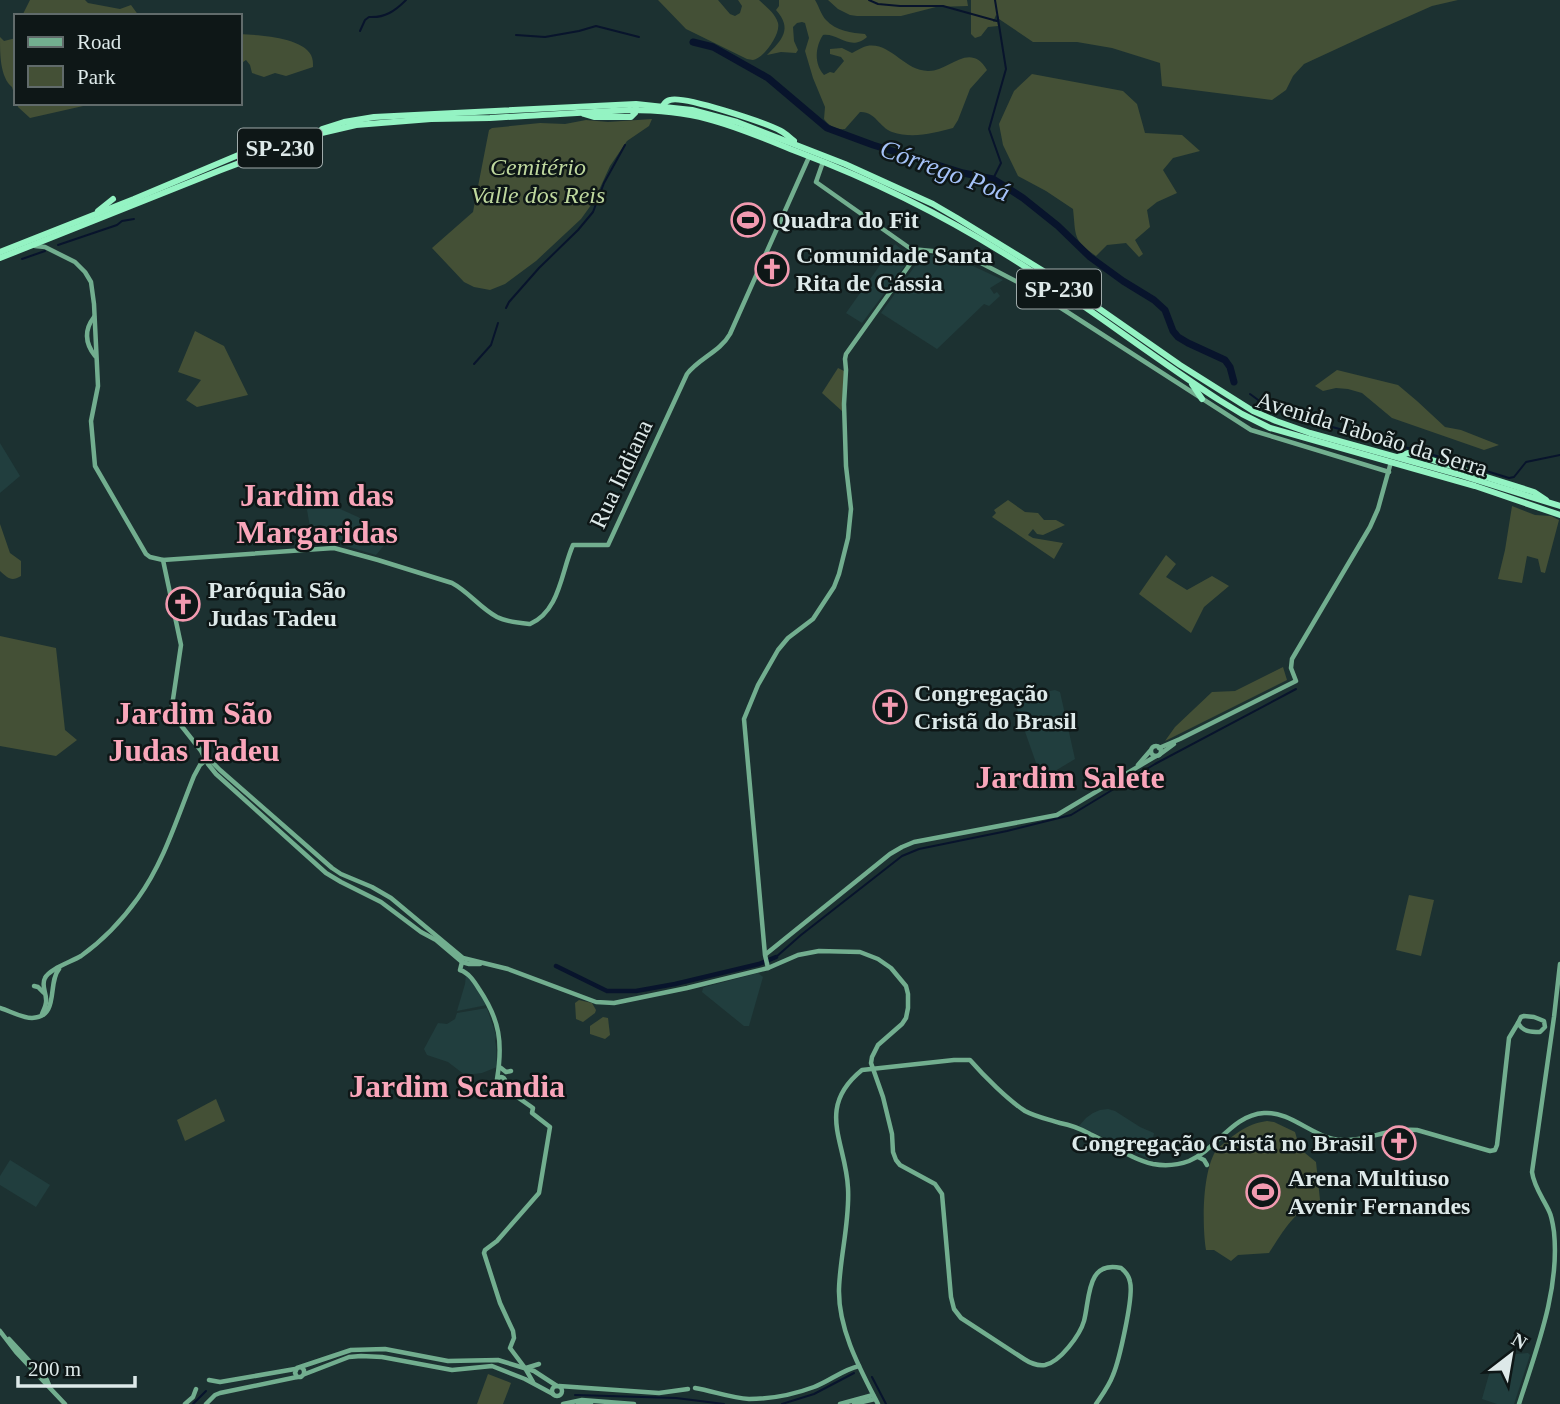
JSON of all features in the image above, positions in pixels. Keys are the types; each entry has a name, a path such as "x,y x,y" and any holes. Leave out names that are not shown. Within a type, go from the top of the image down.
{"highway":[{"name":"Avenida Taboão da Serra","path":"93,215 255,148 344,122 374,117 587,107 692,110 737,122 801,146 933,204 1066,286 1169,357 1191,377 1265,416 1341,445"},
{"name":"Avenida Taboão da Serra","path":"58,235 301,139 356,125 578,113 636,107"},
{"name":"Avenida Taboão da Serra","path":"660,108 723,123 823,161 905,198 1048,281 1242,414 1270,428 1560,506"},
{"path":"93,215 113,199"},
{"name":"SP-230","path":"0,252 93,215"},
{"name":"SP-230","path":"0,258 58,235"},
{"path":"1191,377 1202,399"},
{"path":"1226,415 1242,414"},
{"name":"Avenida Taboão da Serra","path":"1394,460 1560,515"}],"street":[{"name":"Rua Indiana","path":"163,560 334,548 440,578 463,589 496,617 530,624 544,615 553,604 573,545 608,545 688,371 719,349 728,339 810,156"},
{"path":"823,161 816,182 911,249 953,253 981,263 1021,283 1251,430 1389,472 1404,464"},
{"path":"803,171 812,170 818,176"},
{"path":"52,250 51,245 58,235"},
{"path":"30,246 52,250 75,262 88,277 93,292 95,316 87,328 87,337 89,347 96,357 98,386 91,421 95,466 142,549 150,557 163,560 181,645 172,710 216,774 327,873 341,883 381,902 462,960 508,968 596,1002 614,1003 687,988 766,961 819,951 860,952 891,968 906,986 907,1013 902,1024 878,1045 872,1057 873,1068 892,1134 895,1160 935,1184 942,1194 952,1305 965,1321 1032,1364 1045,1365 1058,1357 1077,1335 1084,1320 1090,1284 1096,1274 1106,1267 1121,1268 1127,1274 1131,1288 1125,1329 1108,1386 1096,1404"},
{"path":"911,249 915,257"},
{"path":"766,961 744,731 746,713 778,650 816,615 839,574 848,538 851,509 846,466 844,404 846,354 915,257 923,251"},
{"path":"1338,457 1341,445"},
{"path":"1137,766 1155,746 1159,748 1180,739 1296,681 1291,668 1292,659 1370,527 1394,460"},
{"path":"766,961 879,862 902,846 1057,815 1180,739"},
{"path":"1158,755 1159,748"},
{"path":"1151,750 1152,754 1158,755"},
{"path":"207,759 332,867 391,898 462,960"},
{"path":"43,983 93,946 136,900 160,860 194,776 207,759"},
{"path":"421,932 425,927"},
{"path":"462,960 460,970 468,974 477,986 496,1021 500,1043 501,1081 550,1127 540,1190 533,1202 497,1241 485,1250 484,1255 514,1335 510,1348 533,1382"},
{"path":"1519,1404 1551,1306 1556,1271 1554,1229 1532,1172 1560,964"},
{"path":"42,1014 46,1002 43,983 45,977 55,968 63,966"},
{"path":"0,1008 30,1018 42,1014 50,1007 54,975"},
{"path":"43,983 53,990"},
{"path":"34,986 45,993"},
{"path":"875,1400 849,1340 839,1300 848,1192 836,1127 837,1108 844,1088 862,1070 970,1060 1017,1105 1033,1115 1074,1127 1156,1165 1177,1164 1198,1156 1236,1123 1254,1114 1266,1112 1278,1114 1334,1140 1348,1140 1405,1129 1417,1130 1484,1150 1495,1150 1509,1038 1520,1026 1521,1017 1542,1020 1555,1012"},
{"path":"1542,1020 1551,1030"},
{"path":"1538,1032 1545,1027 1542,1020"},
{"path":"1520,1026 1538,1032 1551,1042"},
{"path":"1538,1032 1551,1030"},
{"path":"500,1065 506,1072 511,1071"},
{"path":"1198,1156 1207,1165"},
{"path":"2,1332 16,1352 65,1404"},
{"path":"209,1380 221,1382 299,1368 346,1352 385,1349 448,1361 498,1360 534,1371 562,1390 558,1395"},
{"path":"206,1404 217,1394 301,1377 345,1359 366,1356 452,1370 492,1366 558,1395 580,1402 600,1404"},
{"path":"525,1368 539,1364"},
{"path":"634,1404 565,1404 560,1402 558,1395 552,1390 558,1386 692,1392 695,1388 751,1399 811,1388 849,1368 859,1366"},
{"path":"299,1368 304,1370 304,1374"},
{"path":"298,1377 295,1373 299,1368"},
{"path":"221,1382 218,1385 220,1388 230,1391"},
{"path":"185,1404 196,1389"},
{"path":"840,1404 875,1400"},
{"path":"854,1404 875,1400"}],"shaded area":[{"path":"895,244 908,255 906,264 862,323 846,313"},
{"path":"931,255 958,259 1003,280 990,288 994,294 997,292 1000,296 989,306 984,304 937,349 881,313 921,258"},
{"path":"0,443 20,476 0,493"},
{"path":"324,505 358,517 386,543 376,555 332,542 313,544 307,510 309,507"},
{"path":"1055,690 1060,692 1075,759 1041,777 1017,709 1016,698"},
{"path":"758,973 763,977 749,1026 744,1026 702,992 705,987"},
{"path":"466,975 470,977 487,1005 457,1011 465,984"},
{"path":"487,1008 496,1035 497,1067 482,1073 465,1075 448,1062 427,1055 424,1049 438,1023 447,1024 455,1019 457,1013"},
{"path":"1108,1109 1154,1133 1149,1159 1079,1126 1093,1113"},
{"path":"10,1160 50,1185 36,1207 0,1185 0,1176"},
{"path":"1515,1354 1530,1355 1514,1404 1497,1404 1482,1399 1492,1364 1510,1366"}],"green space":[{"path":"30,0 85,0 88,3 120,9 131,5 138,14 23,14"},
{"path":"658,0 718,0 735,16 740,13 742,6 738,0 759,0 775,16 778,23 777,33 762,55 757,59 747,59 686,29"},
{"path":"779,0 815,0 823,16 834,27 865,34 867,37 855,43 823,35 817,55 818,66 824,75 834,73 844,61 841,57 830,54 830,49 842,48 852,53 867,46 883,48 919,70 936,70 966,57 980,61 987,70 970,89 953,128 923,134 900,134 888,130 870,114 860,112 845,129 836,128 824,119 825,107 805,51 809,38 805,23 797,23 793,27 798,50 796,53 767,55 784,34 784,23 776,10"},
{"path":"828,0 967,0 968,6 936,7 901,16 857,16 838,9"},
{"path":"971,0 1458,0 1432,6 1304,64 1293,76 1286,90 1272,100 1162,86 1160,63 1112,48 1077,42 1033,42 996,15 993,22 997,21 998,26 988,27 981,36 975,38 971,34"},
{"path":"242,34 279,38 299,44 311,55 313,67 286,76 275,73 264,77 252,73 246,60 242,63"},
{"path":"0,37 4,41 14,38 14,94 5,77"},
{"path":"1032,74 1123,91 1137,104 1145,133 1182,135 1200,151 1173,158 1163,170 1177,193 1147,210 1150,227 1135,240 1143,254 1139,257 1126,243 1107,245 1096,256 1079,241 1073,209 1018,176 1003,145 999,124 1014,91"},
{"path":"18,105 88,105 30,118"},
{"name":"Cemitério Valle dos Reis","path":"652,119 649,126 627,141 581,219 536,261 505,284 490,290 474,287 464,282 432,248 473,212 489,130 492,128 540,123 565,124 586,120 608,122"},
{"path":"195,331 224,346 248,395 197,407 186,400 201,380 178,372"},
{"path":"838,368 846,372 842,411 822,393"},
{"path":"1337,370 1398,385 1445,427 1461,430 1499,445 1484,450 1392,418 1362,393 1336,388 1323,391 1315,386"},
{"path":"1008,500 1025,512 1038,513 1044,520 1056,520 1065,525 1043,535 1037,534 1033,529 1028,535 1063,543 1054,559 992,517 996,513 994,510"},
{"path":"1512,506 1559,520 1545,573 1541,572 1538,559 1527,556 1522,583 1498,579"},
{"path":"0,524 10,553 21,561 21,576 15,579 0,571"},
{"path":"1166,555 1176,564 1166,577 1187,590 1212,576 1229,586 1204,607 1191,633 1139,594"},
{"path":"0,636 56,648 65,730 77,740 56,756 0,746"},
{"path":"1283,667 1287,680 1165,741 1175,727 1212,692 1235,691"},
{"path":"1409,895 1434,900 1421,956 1396,950"},
{"path":"579,1000 592,1003 596,1010 583,1022 576,1019 575,1003"},
{"path":"603,1017 608,1018 610,1035 605,1039 590,1034 590,1026"},
{"path":"216,1099 225,1121 185,1141 177,1120"},
{"name":"Arena Multiuso Avenir Fernandes","path":"1267,1121 1295,1132 1300,1149 1316,1162 1320,1200 1297,1215 1269,1253 1238,1255 1231,1261 1214,1250 1206,1250 1204,1213 1208,1170 1217,1149 1246,1128"},
{"path":"488,1374 511,1383 503,1404 477,1404"}],"waterway":[{"path":"360,31 369,17 389,13 406,0"},
{"path":"869,0 878,4 900,6 943,6 997,21"},
{"path":"993,179 1001,163 989,129 1006,69 995,0"},
{"path":"516,35 545,37 596,26 639,37"},
{"name":"Córrego Poá","path":"693,42 713,47 768,78 827,128 963,173 993,179 1006,187 1058,226 1090,257 1154,300 1165,310 1178,337 1225,360 1234,382"},
{"path":"506,308 539,268 593,212 604,183 625,145"},
{"path":"58,245 134,219"},
{"path":"22,259 45,251"},
{"path":"474,364 491,345 498,323"},
{"name":"Córrego Poá","path":"1250,394 1265,405 1289,415 1509,478 1514,477 1526,462 1560,455"},
{"path":"776,957 902,856 919,849 1071,815 1155,764 1296,689"},
{"path":"556,966 607,991 636,991 759,964 776,957"},
{"path":"782,1404 814,1394 854,1373"},
{"path":"872,1377 886,1404"},
{"path":"193,1404 206,1391"},
{"path":"575,1395 676,1398 724,1404"}],"place":[{"name":"Quadra do Fit","path":"748,220"},
{"name":"Comunidade Santa Rita de Cássia","path":"772,269"},
{"name":"Paróquia São Judas Tadeu","path":"183,604"},
{"name":"Congregação Cristã do Brasil","path":"890,707"},
{"name":"Congregação Cristã no Brasil","path":"1399,1143"},
{"name":"Arena Multiuso Avenir Fernandes","path":"1263,1192"}],"district":[{"name":"Jardim das Margaridas","path":"317,514"},
{"name":"Jardim São Judas Tadeu","path":"194,732"},
{"name":"Jardim Salete","path":"1070,777"},
{"name":"Jardim Scandia","path":"457,1086"}]}
